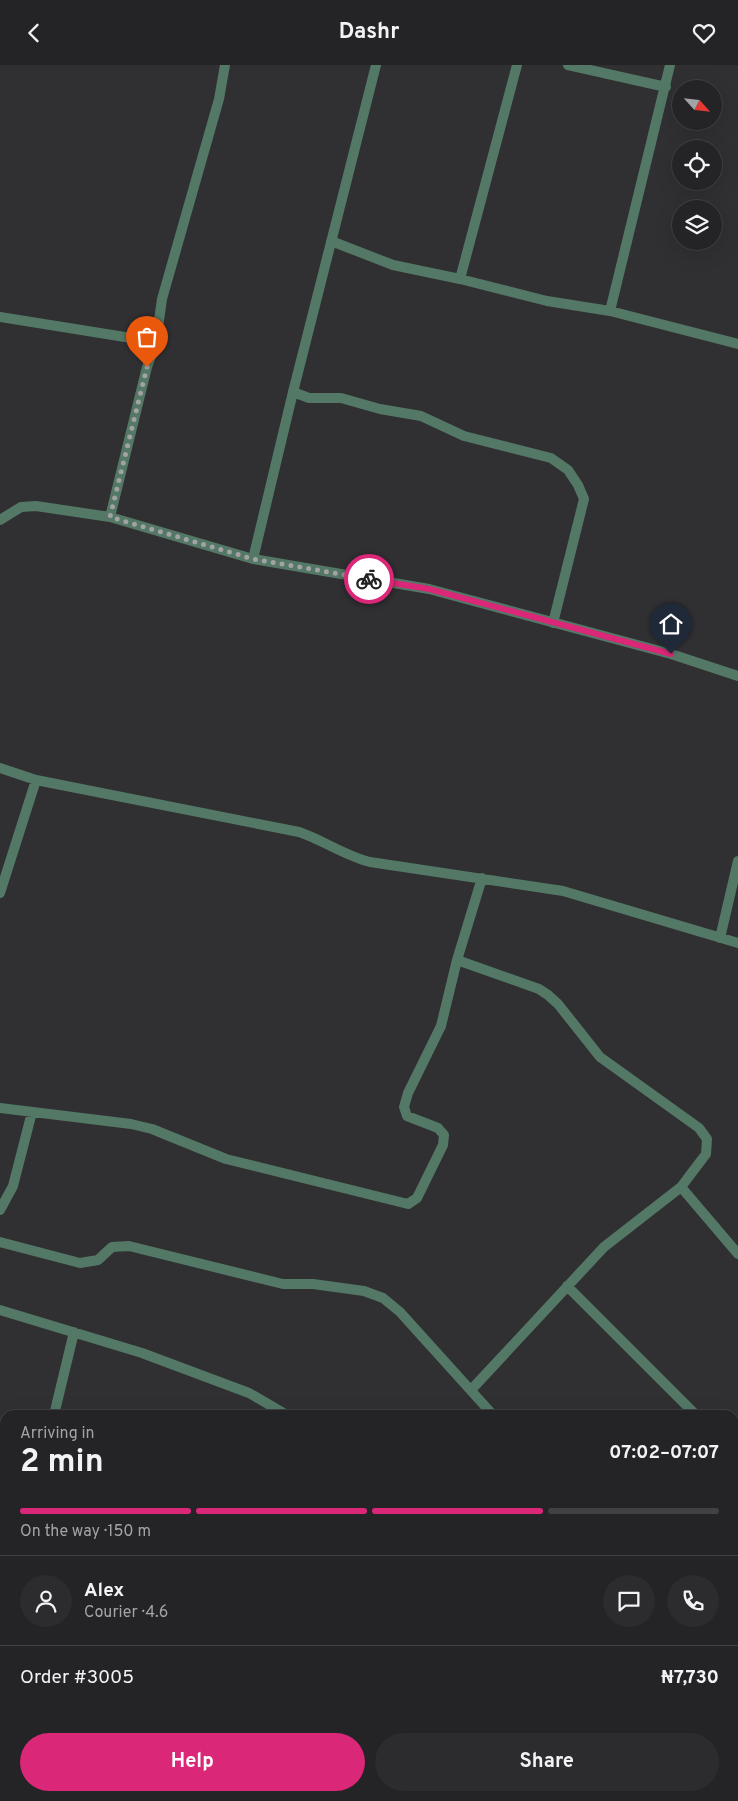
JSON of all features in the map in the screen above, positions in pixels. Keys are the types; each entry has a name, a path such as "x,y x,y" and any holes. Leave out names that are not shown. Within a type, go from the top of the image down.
{"street":[{"path":"110,517 147,367 156,342 162,299 219,99 225,65"},
{"path":"253,559 293,392 376,65"},
{"path":"460,279 517,65"},
{"path":"568,65 666,87"},
{"path":"610,311 670,65"},
{"path":"332,241 393,265 460,279 547,301 610,311 738,344"},
{"path":"0,317 156,342"},
{"path":"293,392 309,398 341,398 380,409 421,416 464,436 551,458 568,470 578,485 584,499 553,623"},
{"path":"0,520 21,507 36,506 110,517 253,559 429,589 671,654 738,676"},
{"path":"0,768 36,780 299,832 318,838 358,859 370,862 563,891 738,943"},
{"path":"0,893 36,780"},
{"path":"720,938 738,861"},
{"path":"0,1108 131,1124 152,1129 226,1159 408,1204 417,1198 443,1145 444,1135 438,1128 407,1116 404,1107 408,1093 441,1026 457,959 482,878"},
{"path":"457,959 539,989 548,995 558,1004 600,1057 699,1128 707,1139 706,1154 681,1187 604,1247 470,1390"},
{"path":"0,1210 13,1186 32,1112"},
{"path":"681,1187 738,1254"},
{"path":"0,1242 80,1263 98,1260 112,1247 129,1246 282,1284 313,1284 364,1291 383,1298 400,1312 488,1410"},
{"path":"567,1286 691,1410"},
{"path":"0,1310 142,1353 249,1393 278,1410"},
{"path":"55,1410 74,1332"}],"way so far":[{"path":"147,367 110,517 253,559 369,579"}],"route":[{"path":"369,579 429,589 671,654"}]}
